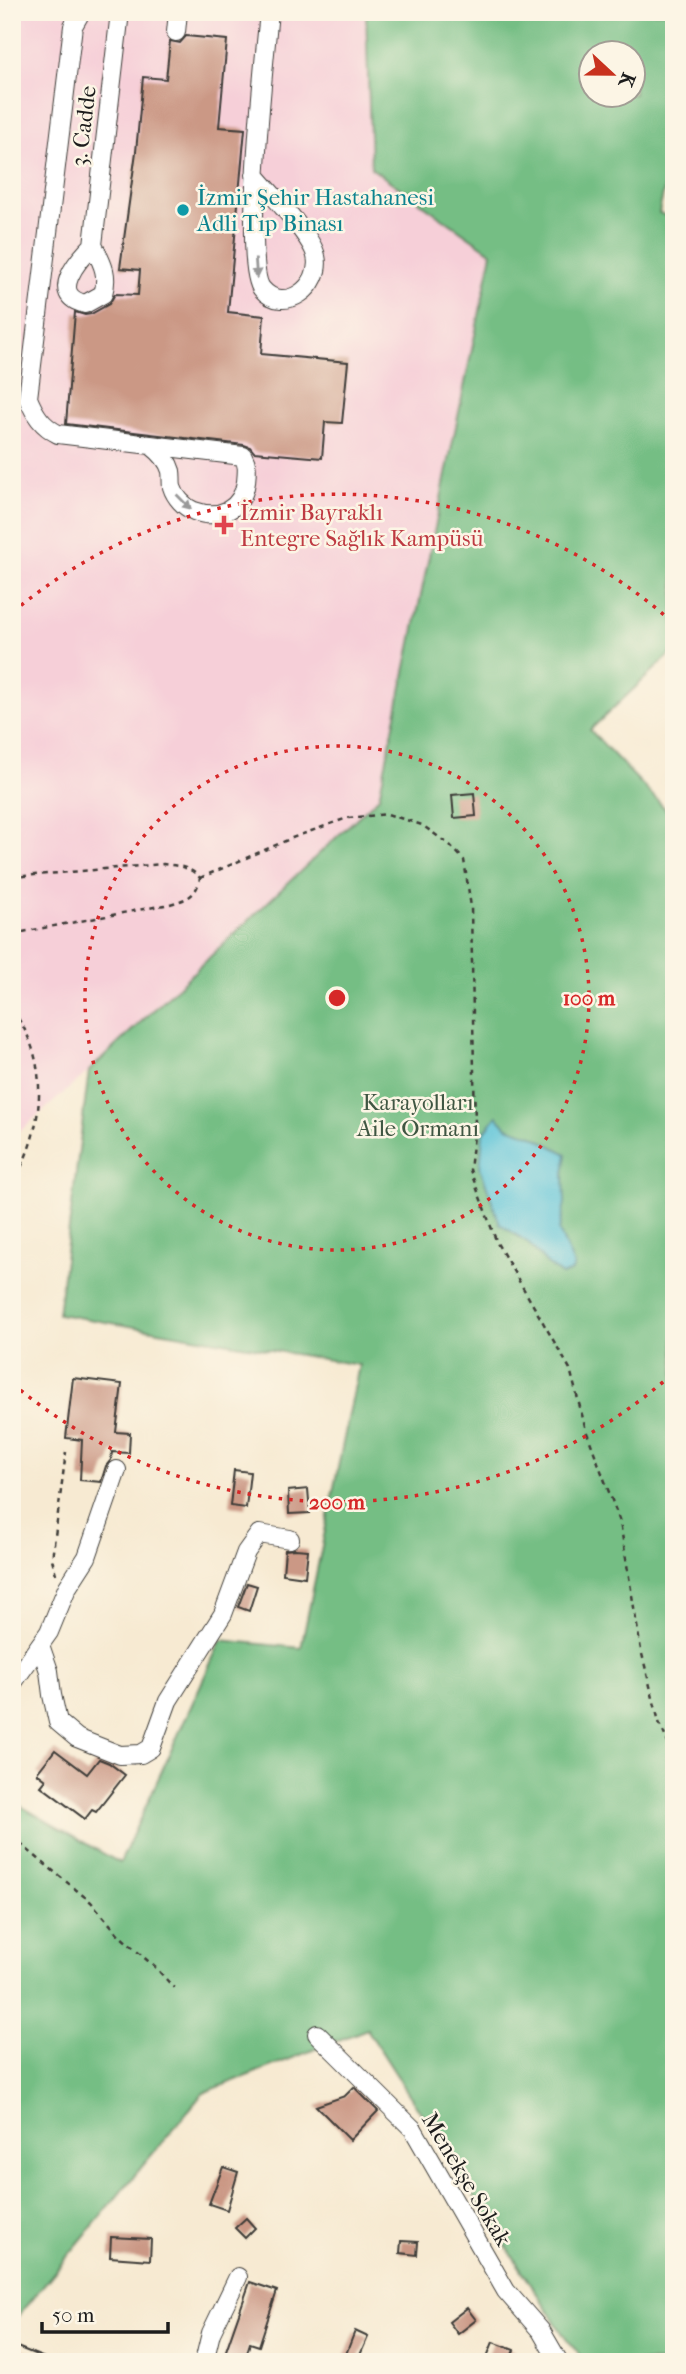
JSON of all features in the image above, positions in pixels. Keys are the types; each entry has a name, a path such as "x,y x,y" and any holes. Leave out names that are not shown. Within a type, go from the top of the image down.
{"street":[{"path":"81,12 73,26 28,398 34,414 46,428 58,434 243,456 247,464 242,498 237,506 224,512 209,514 192,510 182,503 172,488 167,462 162,453 152,446"},
{"name":"3. Cadde","path":"93,245 120,12"},
{"path":"176,32 178,12"},
{"path":"256,175 307,238 316,256 316,268 307,287 299,296 286,300 264,292 255,277 256,175 269,12"},
{"path":"12,1684 50,1632 67,1588 86,1557 117,1470"},
{"path":"40,1645 49,1671 51,1695 58,1721 77,1738 109,1751 120,1755 141,1754 150,1748 168,1701 223,1615 246,1552 259,1534 290,1539"},
{"name":"Menekşe Sokak","path":"317,2034 413,2129 506,2291 541,2331 559,2362"},
{"path":"204,2362 211,2333 238,2277"}],"path":[{"path":"200,878 292,838 347,818 387,814 422,825 450,845 464,860 471,907 474,1044 475,1127 470,1170 497,1244 570,1369 586,1430 620,1522 642,1650 659,1722 674,1757"},
{"path":"12,877 163,864 183,866 200,878"},
{"path":"12,934 170,904 191,897 198,888 200,878"},
{"path":"12,1010 34,1049 39,1114 24,1164 12,1184"},
{"path":"66,1452 52,1559 56,1574 67,1588"},
{"path":"12,1837 91,1902 120,1936 174,1988"}],"shaded area":[{"name":"İzmir Bayraklı Entegre Sağlık Kampüsü","path":"12,12 366,12 371,168 492,252 379,797 89,1071 12,1138"}],"green space":[{"name":"Karayolları Aile Ormanı","path":"366,12 674,12 674,144 659,213 674,219 674,651 590,730 674,818 674,2362 586,2362 566,2339 367,2029 203,2093 12,2323 12,1801 120,1863 221,1640 301,1648 359,1365 58,1314 89,1071 379,797 492,253 371,168"}],"water":[{"path":"497,1116 507,1127 531,1135 567,1154 564,1173 565,1203 559,1231 574,1265 572,1271 562,1275 547,1264 527,1242 500,1224 480,1167 483,1134"}],"building":[{"name":"İzmir Şehir Hastahanesi Adli Tıp Binası","path":"186,36 227,40 219,127 245,129 228,312 264,316 261,354 348,362 342,423 325,422 322,458 254,452 244,445 66,424 75,312 91,314 109,304 115,294 138,295 140,270 120,268 143,77 166,79 170,41 180,43"},
{"path":"474,793 476,816 454,818 452,795"},
{"path":"73,1378 122,1384 116,1432 130,1433 129,1453 112,1452 101,1482 80,1480 82,1440 66,1438"},
{"path":"234,1470 250,1472 246,1508 230,1506"},
{"path":"308,1489 310,1513 289,1514 288,1491"},
{"path":"285,1550 308,1550 305,1577 283,1574"},
{"path":"247,1583 257,1586 249,1611 238,1607"},
{"path":"55,1750 87,1774 99,1759 125,1775 96,1812 92,1810 85,1819 41,1786 46,1780 37,1773"},
{"path":"354,2087 378,2111 350,2140 316,2106 345,2096"},
{"path":"223,2167 238,2172 227,2210 209,2204"},
{"path":"246,2218 255,2228 245,2238 235,2228"},
{"path":"111,2237 151,2239 150,2260 110,2257"},
{"path":"401,2241 418,2242 417,2255 400,2253"},
{"path":"250,2282 277,2291 259,2346 250,2343 244,2362 222,2362"},
{"path":"467,2308 476,2320 458,2334 449,2322"},
{"path":"355,2331 368,2337 357,2362 343,2362"},
{"path":"493,2342 514,2350 509,2362 485,2362"},
{"path":"12,2345 52,2361 52,2362 12,2362"}],"place":[{"name":"İzmir Şehir Hastahanesi Adli Tıp Binası","path":"183,210"},
{"name":"İzmir Bayraklı Entegre Sağlık Kampüsü","path":"224,525"}]}
